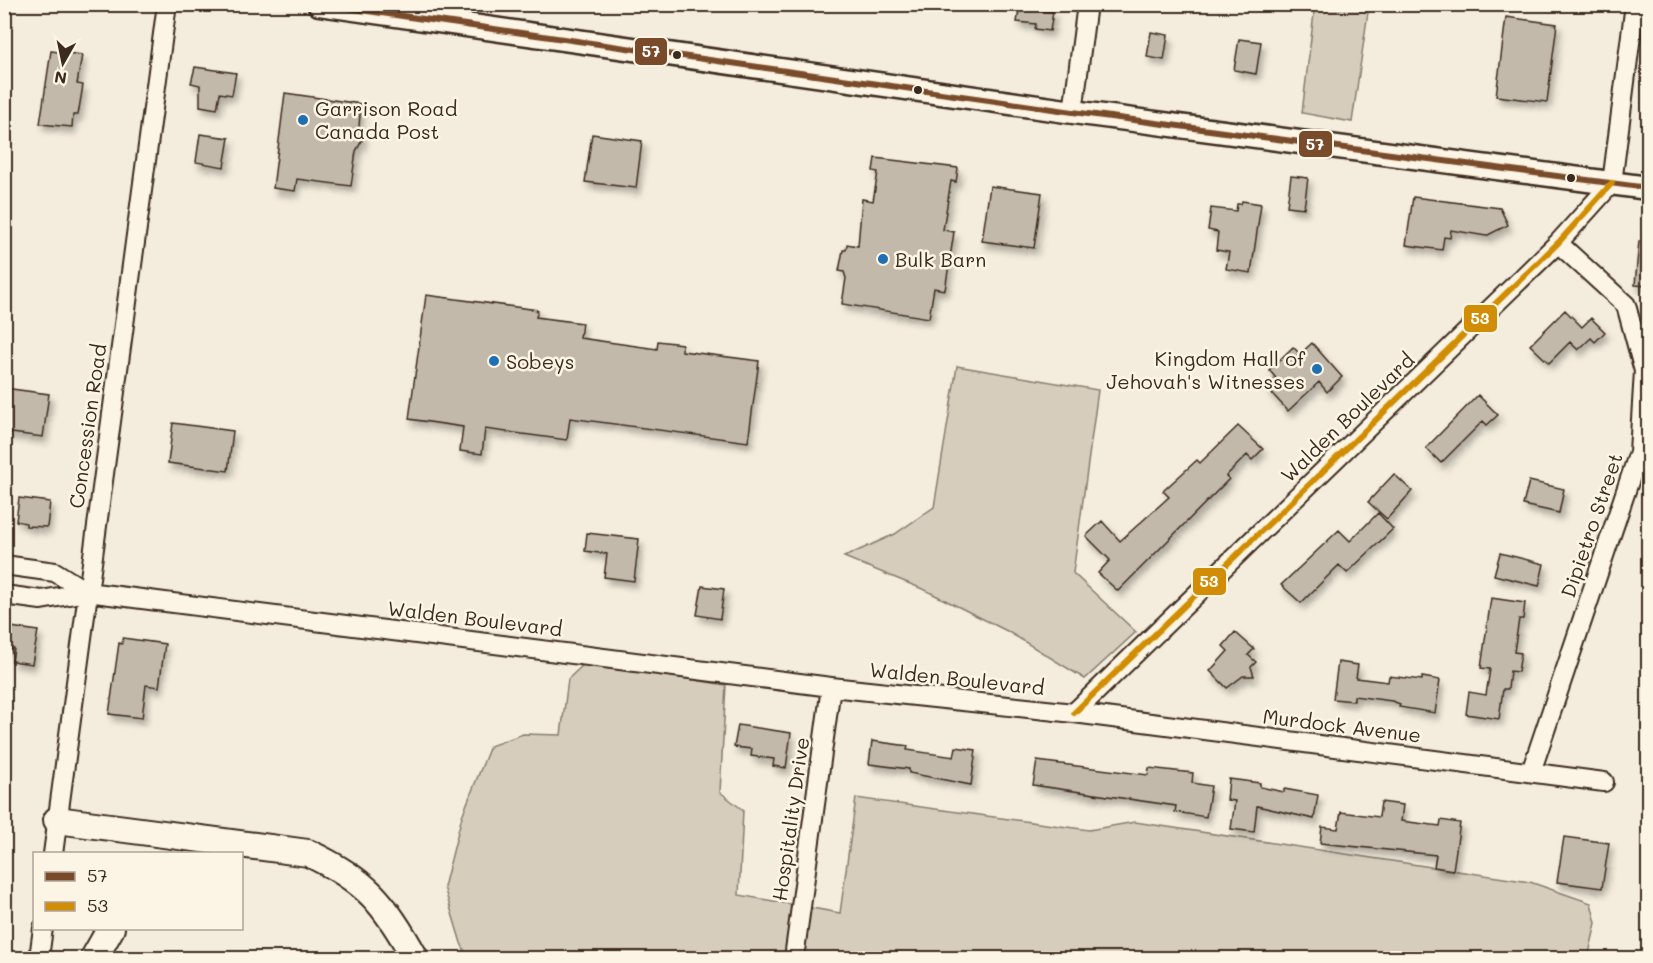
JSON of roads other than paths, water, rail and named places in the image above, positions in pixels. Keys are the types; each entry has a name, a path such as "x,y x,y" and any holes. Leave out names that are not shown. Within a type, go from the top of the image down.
{"highway":[{"path":"57,820 308,853 343,870 373,895 396,924 415,958"},
{"path":"226,852 266,846"},
{"path":"94,958 110,930"}],"main road":[{"path":"319,4 1073,112 1648,188"}],"street":[{"name":"Concession Road","path":"53,852 167,4"},
{"path":"1073,112 1087,4"},
{"path":"1612,183 1635,4"},
{"name":"Walden Boulevard","path":"4,595 41,600 87,592 831,687 1074,713 1558,243 1612,183"},
{"name":"Dipietro Street","path":"1531,772 1639,452 1644,371 1626,305 1558,243"},
{"name":"Walden Boulevard","path":"4,565 55,572 87,592"},
{"name":"Hospitality Drive","path":"794,958 831,687"},
{"name":"Murdock Avenue","path":"1074,713 1604,782"},
{"path":"39,958 43,930"}],"place":[{"name":"Garrison Road Canada Post","path":"303,120"},
{"name":"Bulk Barn","path":"883,259"},
{"name":"Sobeys","path":"494,361"},
{"name":"Kingdom Hall of Jehovah's Witnesses","path":"1317,369"}]}
